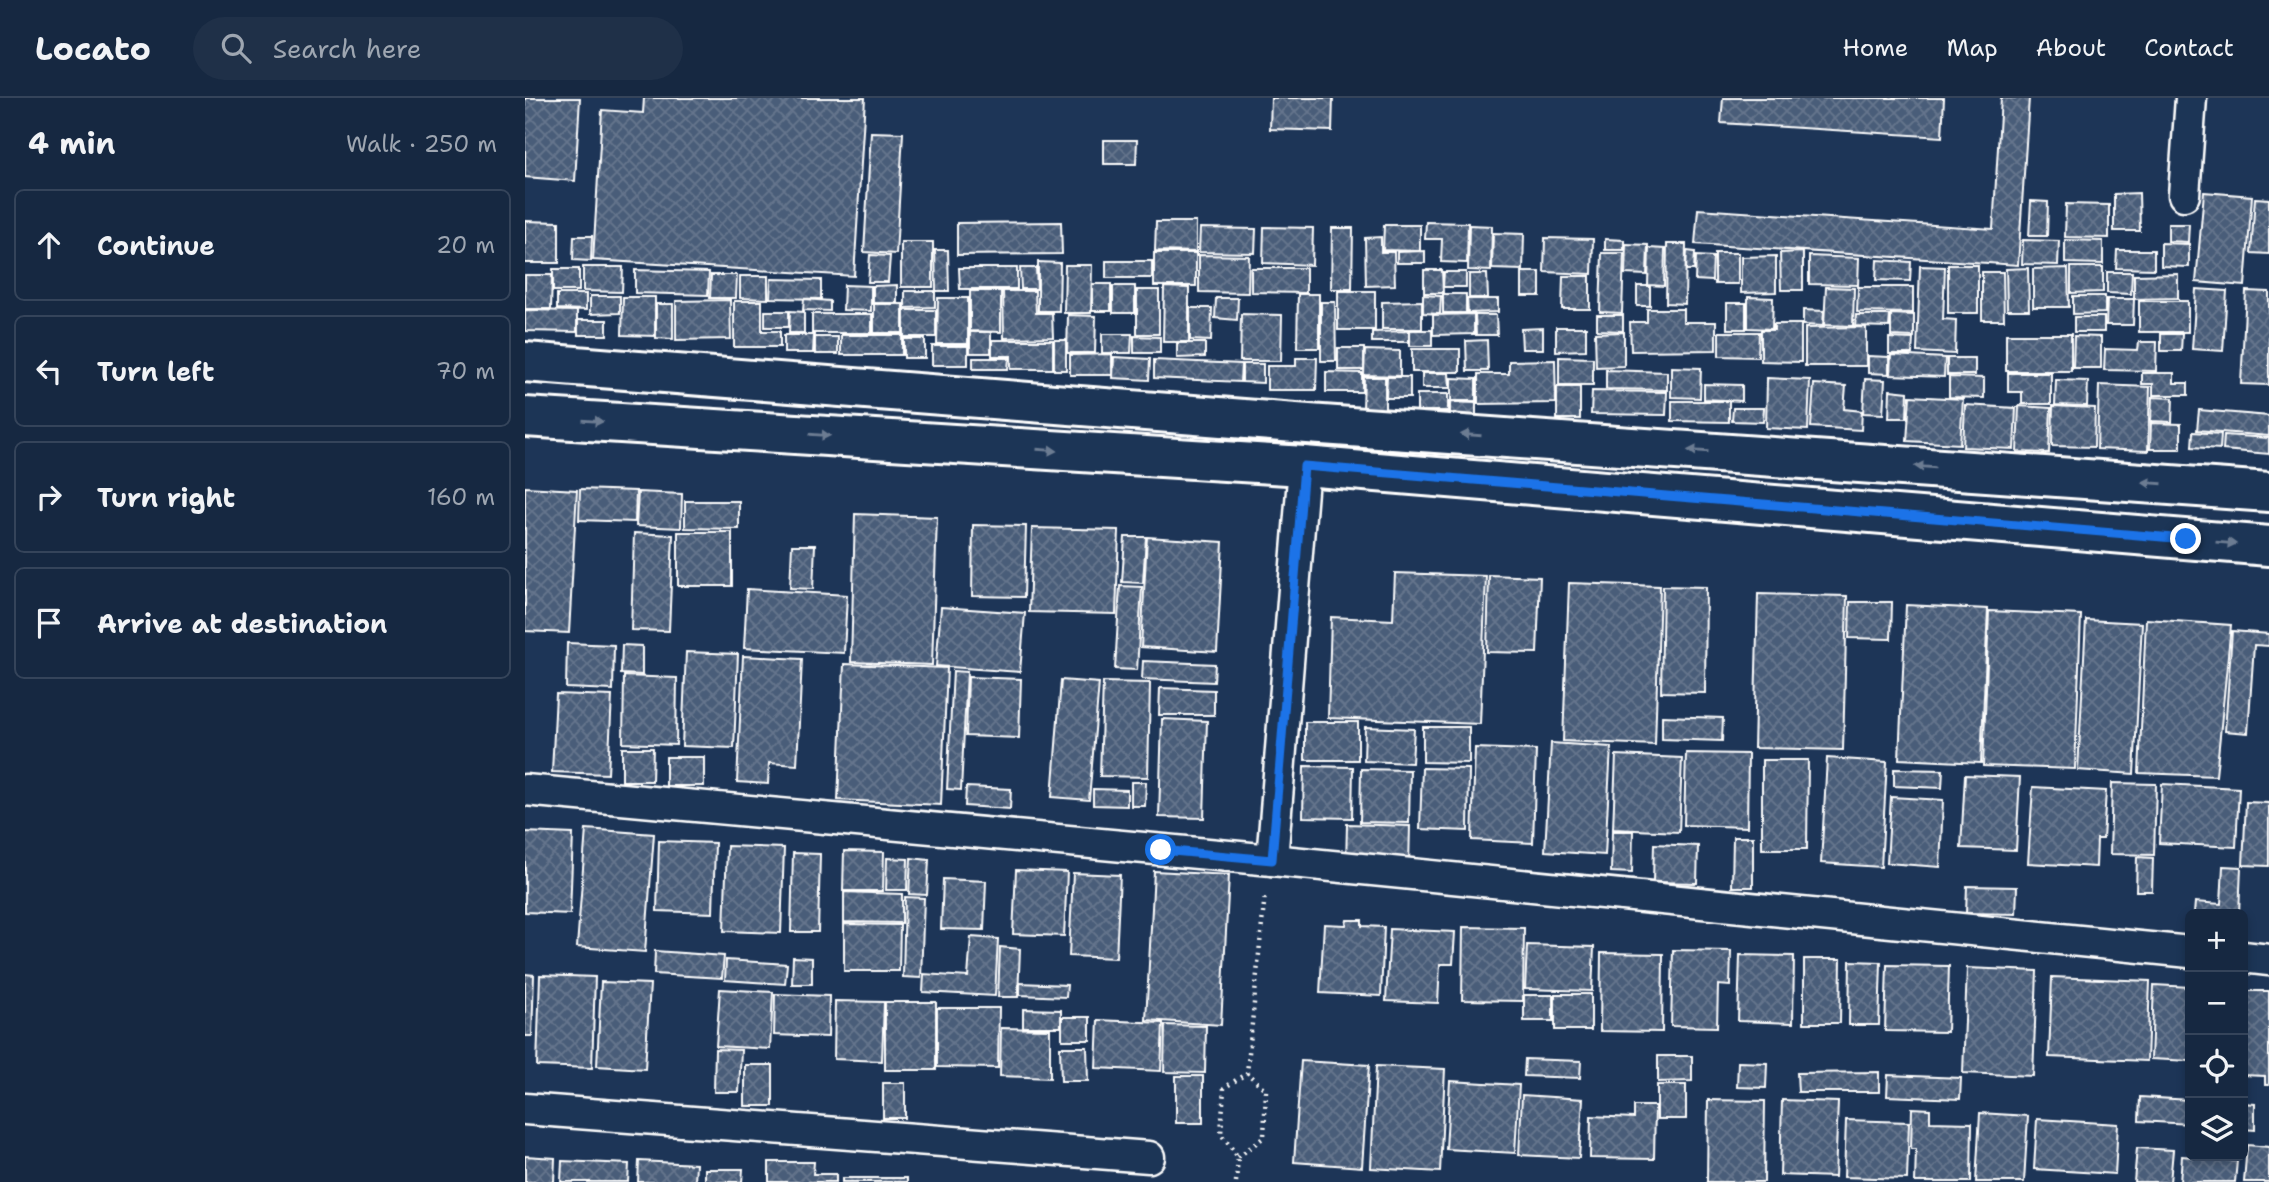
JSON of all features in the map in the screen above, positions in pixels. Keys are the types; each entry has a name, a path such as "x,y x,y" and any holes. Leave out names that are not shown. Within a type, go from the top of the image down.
{"main road":[{"path":"525,362 1308,424 2269,492"},
{"path":"525,416 1304,466 2269,546"}],"street":[{"path":"2184,194 2191,98"},
{"path":"1272,860 1304,466"},
{"path":"525,790 1272,860 2185,951"},
{"path":"2248,958 2269,960"},
{"path":"525,1109 1149,1157"}],"path":[{"path":"1247,1073 1264,896 1272,860"},
{"path":"1238,1157 1264,1137 1265,1090 1247,1073"},
{"path":"1236,1182 1238,1157 1221,1134 1224,1088 1247,1073"}],"building":[{"path":"525,98 580,98 575,181 525,177"},
{"path":"644,98 865,98 854,276 593,260 602,110 643,113"},
{"path":"1271,98 1333,98 1332,131 1270,129"},
{"path":"1723,98 1944,98 1942,137 1721,123"},
{"path":"2001,98 2029,98 2018,265 1695,244 1698,209 1993,229"},
{"path":"871,132 903,133 896,254 864,252"},
{"path":"1104,140 1137,140 1136,164 1104,164"},
{"path":"2204,192 2252,196 2245,286 2196,282"},
{"path":"2139,193 2140,231 2114,231 2114,194"},
{"path":"2255,198 2269,199 2269,254 2251,253"},
{"path":"2031,201 2048,202 2047,236 2029,236"},
{"path":"2066,204 2109,205 2109,238 2065,237"},
{"path":"525,221 559,222 559,263 525,263"},
{"path":"1061,222 1062,254 957,255 957,223"},
{"path":"1156,222 1196,222 1196,252 1155,251"},
{"path":"1426,222 1468,223 1467,263 1441,262 1442,239 1425,239"},
{"path":"2168,224 2189,224 2188,242 2168,241"},
{"path":"1384,225 1420,225 1420,251 1383,250"},
{"path":"1469,225 1492,226 1491,271 1468,270"},
{"path":"1264,227 1313,228 1312,265 1263,263"},
{"path":"1200,228 1256,229 1255,253 1199,252"},
{"path":"1332,228 1353,228 1352,289 1331,289"},
{"path":"1493,233 1524,234 1523,270 1492,269"},
{"path":"574,236 592,236 591,261 573,260"},
{"path":"1381,237 1381,252 1394,252 1395,285 1366,286 1365,238"},
{"path":"1545,238 1593,239 1592,274 1544,272"},
{"path":"1605,239 1624,240 1624,250 1605,250"},
{"path":"2023,240 2059,241 2058,265 2022,264"},
{"path":"2065,240 2103,241 2103,264 2065,263"},
{"path":"901,242 933,242 933,287 901,287"},
{"path":"2161,243 2189,244 2189,267 2161,266"},
{"path":"1626,244 1648,245 1647,275 1625,274"},
{"path":"1667,244 1686,244 1685,304 1666,303"},
{"path":"1649,248 1665,249 1664,286 1648,285"},
{"path":"935,250 948,250 949,291 936,291"},
{"path":"2117,250 2154,250 2154,269 2116,268"},
{"path":"1425,251 1425,263 1397,263 1397,252"},
{"path":"1687,251 1695,252 1694,270 1686,270"},
{"path":"1803,252 1803,290 1781,290 1780,253"},
{"path":"1154,253 1196,253 1196,286 1154,286"},
{"path":"1602,253 1624,253 1622,313 1600,312"},
{"path":"1715,253 1738,253 1738,284 1715,284"},
{"path":"870,255 890,256 888,282 868,282"},
{"path":"1199,255 1249,256 1248,293 1199,292"},
{"path":"1696,256 1713,257 1712,281 1695,280"},
{"path":"1776,256 1776,292 1741,293 1741,257"},
{"path":"1809,256 1859,258 1858,285 1809,284"},
{"path":"1877,260 1911,262 1910,281 1876,280"},
{"path":"1106,261 1152,261 1152,278 1106,278"},
{"path":"1038,262 1060,263 1059,311 1038,311"},
{"path":"1065,265 1092,265 1091,313 1064,313"},
{"path":"1948,265 1978,265 1978,313 1948,313"},
{"path":"1920,266 1945,267 1943,319 1956,320 1955,354 1917,352"},
{"path":"583,267 623,267 622,292 583,291"},
{"path":"2071,267 2103,267 2103,292 2071,293"},
{"path":"959,268 1017,268 1017,289 960,289"},
{"path":"1020,268 1036,268 1037,289 1021,289"},
{"path":"1251,268 1306,268 1306,293 1251,292"},
{"path":"2028,268 2029,310 2007,310 2006,269"},
{"path":"2068,268 2069,307 2033,307 2033,269"},
{"path":"553,269 579,269 579,291 553,291"},
{"path":"635,270 709,272 708,295 635,293"},
{"path":"1424,270 1442,270 1443,293 1424,293"},
{"path":"1444,272 1466,272 1466,287 1443,287"},
{"path":"1522,272 1540,272 1540,296 1522,296"},
{"path":"1982,272 2003,272 2004,320 1982,320"},
{"path":"2107,272 2132,272 2131,294 2107,293"},
{"path":"1469,274 1487,274 1488,298 1469,298"},
{"path":"2178,274 2178,298 2134,299 2134,275"},
{"path":"525,275 552,275 551,309 525,309"},
{"path":"711,275 737,275 736,298 710,298"},
{"path":"740,276 768,276 768,299 740,298"},
{"path":"1563,276 1590,276 1590,309 1562,309"},
{"path":"771,279 821,280 821,299 770,298"},
{"path":"1092,284 1111,284 1111,311 1092,311"},
{"path":"844,285 871,286 871,311 843,310"},
{"path":"897,285 897,303 873,303 873,286"},
{"path":"1113,286 1135,286 1135,313 1113,313"},
{"path":"1637,286 1650,286 1650,306 1637,306"},
{"path":"1164,287 1189,288 1189,342 1163,342"},
{"path":"1826,287 1854,288 1853,326 1824,325"},
{"path":"1858,287 1913,287 1913,313 1857,312"},
{"path":"2196,289 2227,291 2223,351 2192,349"},
{"path":"1137,290 1159,290 1159,334 1137,334"},
{"path":"905,291 935,291 935,307 905,308"},
{"path":"970,291 1001,291 1001,332 970,331"},
{"path":"1003,291 1035,291 1036,313 1052,313 1053,337 1004,338"},
{"path":"1338,291 1375,291 1375,330 1338,330"},
{"path":"2246,291 2269,292 2269,385 2241,384"},
{"path":"557,294 586,294 586,310 557,309"},
{"path":"1298,294 1319,294 1319,348 1297,348"},
{"path":"1443,294 1466,294 1466,313 1443,313"},
{"path":"1423,295 1441,296 1440,314 1423,313"},
{"path":"590,296 620,296 620,313 590,314"},
{"path":"2073,296 2105,296 2105,313 2073,314"},
{"path":"623,297 655,297 655,336 622,335"},
{"path":"1748,297 1773,298 1772,329 1748,328"},
{"path":"938,298 968,298 968,344 937,344"},
{"path":"1216,298 1238,298 1237,320 1215,318"},
{"path":"804,299 830,301 830,311 803,310"},
{"path":"1467,299 1498,299 1498,312 1468,313"},
{"path":"2107,299 2134,299 2133,325 2106,325"},
{"path":"730,300 731,339 676,340 676,301"},
{"path":"734,301 762,301 762,331 780,331 780,347 734,347"},
{"path":"1422,301 1422,329 1382,329 1382,302"},
{"path":"2139,301 2188,301 2188,332 2139,332"},
{"path":"1321,302 1335,302 1336,361 1321,361"},
{"path":"1727,303 1746,303 1746,329 1727,329"},
{"path":"656,304 673,304 673,339 656,338"},
{"path":"874,304 903,304 903,333 874,333"},
{"path":"1190,308 1212,308 1211,341 1190,340"},
{"path":"1647,309 1683,309 1683,322 1716,322 1716,350 1631,351 1630,322 1647,322"},
{"path":"525,310 577,311 577,332 525,331"},
{"path":"904,310 936,310 936,337 904,337"},
{"path":"1803,310 1824,311 1823,326 1803,325"},
{"path":"765,311 789,311 789,327 765,327"},
{"path":"790,311 804,312 804,333 789,333"},
{"path":"812,314 872,314 872,333 812,333"},
{"path":"1241,314 1282,315 1281,361 1240,361"},
{"path":"1474,314 1474,334 1433,335 1433,315"},
{"path":"1891,314 1914,315 1914,337 1891,336"},
{"path":"1068,315 1096,316 1095,353 1067,353"},
{"path":"1475,315 1496,315 1497,335 1476,335"},
{"path":"1597,315 1623,315 1623,331 1597,330"},
{"path":"1856,315 1890,315 1889,327 1855,326"},
{"path":"2074,317 2104,317 2104,332 2074,332"},
{"path":"578,320 607,320 607,335 578,335"},
{"path":"1774,324 1801,324 1801,362 1761,361 1761,330 1774,330"},
{"path":"1556,327 1586,327 1586,350 1556,351"},
{"path":"1866,327 1866,366 1805,366 1805,328"},
{"path":"1543,328 1543,349 1522,349 1521,329"},
{"path":"1410,330 1432,330 1432,346 1410,346"},
{"path":"1409,331 1409,342 1372,342 1372,332"},
{"path":"970,332 991,332 991,353 970,353"},
{"path":"1624,332 1624,366 1596,367 1595,333"},
{"path":"1719,332 1759,332 1758,357 1719,356"},
{"path":"1102,334 1132,334 1131,353 1102,353"},
{"path":"2006,334 2071,334 2071,371 2006,371"},
{"path":"2161,334 2182,334 2181,351 2161,351"},
{"path":"784,335 814,335 813,353 784,353"},
{"path":"841,335 902,335 902,355 841,355"},
{"path":"1134,336 1160,337 1160,353 1134,353"},
{"path":"2074,336 2101,337 2101,368 2073,368"},
{"path":"815,337 838,337 838,354 815,354"},
{"path":"1889,338 1913,339 1912,354 1889,354"},
{"path":"904,339 925,339 925,358 904,358"},
{"path":"992,340 1053,340 1053,369 1011,369 1011,356 992,356"},
{"path":"1054,340 1066,340 1066,370 1054,370"},
{"path":"1487,340 1488,371 1467,371 1466,341"},
{"path":"2139,342 2157,342 2156,371 2104,370 2105,349 2138,350"},
{"path":"1177,343 1205,343 1205,357 1177,358"},
{"path":"932,346 968,346 968,365 932,365"},
{"path":"1338,348 1364,348 1364,370 1338,370"},
{"path":"1412,349 1460,349 1460,372 1412,372"},
{"path":"1365,350 1400,351 1400,376 1364,375"},
{"path":"1112,354 1112,375 1070,375 1070,355"},
{"path":"1891,355 1945,358 1944,377 1890,375"},
{"path":"1868,356 1889,357 1889,374 1868,373"},
{"path":"1114,357 1150,359 1149,380 1113,378"},
{"path":"1559,357 1593,358 1593,385 1559,385"},
{"path":"973,358 1009,358 1008,369 973,369"},
{"path":"1296,358 1317,358 1316,390 1267,390 1267,366 1296,366"},
{"path":"1947,358 1975,358 1975,375 1947,375"},
{"path":"1154,360 1241,364 1240,382 1154,378"},
{"path":"1555,360 1556,403 1478,404 1478,374 1509,374 1509,361"},
{"path":"1242,364 1263,364 1263,383 1242,382"},
{"path":"1671,367 1701,368 1700,398 1671,397"},
{"path":"1606,370 1667,372 1667,390 1606,389"},
{"path":"1326,372 1362,373 1362,392 1326,392"},
{"path":"1422,373 1449,373 1450,388 1422,388"},
{"path":"2008,373 2051,373 2051,404 2022,404 2022,392 2008,392"},
{"path":"2142,373 2174,373 2174,383 2188,383 2188,395 2153,395 2153,384 2142,384"},
{"path":"1364,377 1385,377 1385,409 1363,409"},
{"path":"1387,377 1410,377 1410,398 1386,398"},
{"path":"1949,377 1984,378 1984,398 1949,397"},
{"path":"1451,378 1476,379 1476,401 1451,401"},
{"path":"1767,378 1810,380 1808,430 1766,428"},
{"path":"1865,379 1885,380 1883,414 1863,413"},
{"path":"2056,380 2088,381 2087,406 2055,405"},
{"path":"1704,384 1742,385 1742,401 1704,399"},
{"path":"1814,384 1846,386 1844,409 1862,411 1861,430 1811,427"},
{"path":"2099,385 2150,387 2148,451 2097,449"},
{"path":"1557,387 1580,387 1580,419 1557,419"},
{"path":"1890,390 1908,392 1907,418 1889,418"},
{"path":"1592,391 1667,392 1666,415 1591,414"},
{"path":"1417,394 1448,394 1448,411 1417,411"},
{"path":"1910,396 1963,399 1960,444 1907,441"},
{"path":"2152,397 2173,398 2172,422 2151,421"},
{"path":"1672,401 1729,401 1729,422 1672,421"},
{"path":"1450,402 1476,403 1476,416 1450,415"},
{"path":"1965,405 2016,408 2014,449 1963,447"},
{"path":"2019,406 2051,408 2049,453 2017,452"},
{"path":"2053,406 2095,408 2094,447 2052,446"},
{"path":"1733,408 1764,408 1763,422 1732,421"},
{"path":"2199,410 2269,416 2269,436 2197,430"},
{"path":"2151,423 2181,424 2181,449 2150,449"},
{"path":"2193,432 2221,434 2220,449 2192,447"},
{"path":"2224,435 2269,438 2269,454 2223,450"},
{"path":"525,487 577,490 569,633 525,631"},
{"path":"580,489 636,491 635,522 579,520"},
{"path":"638,492 682,494 681,528 636,526"},
{"path":"685,501 739,501 739,529 685,528"},
{"path":"855,514 937,517 932,665 851,662"},
{"path":"973,525 1026,526 1024,597 972,596"},
{"path":"1032,528 1119,530 1116,614 1029,612"},
{"path":"678,532 732,532 732,586 678,586"},
{"path":"634,533 673,535 669,631 631,630"},
{"path":"1125,537 1146,537 1143,583 1122,582"},
{"path":"1147,537 1223,542 1217,652 1141,647"},
{"path":"792,545 815,545 813,589 790,588"},
{"path":"1395,573 1486,576 1480,724 1328,718 1331,617 1393,620"},
{"path":"1489,575 1540,577 1537,653 1487,652"},
{"path":"1569,583 1660,586 1655,745 1563,741"},
{"path":"1120,586 1142,587 1137,670 1115,669"},
{"path":"1663,586 1706,587 1705,693 1661,692"},
{"path":"747,589 847,595 844,653 744,648"},
{"path":"1758,594 1847,596 1843,750 1754,748"},
{"path":"1850,602 1892,602 1891,639 1849,638"},
{"path":"1906,605 1988,609 1981,763 1899,759"},
{"path":"941,607 1025,613 1020,672 936,666"},
{"path":"1989,611 2081,615 2075,769 1983,766"},
{"path":"2146,619 2231,625 2216,776 2139,773"},
{"path":"2086,620 2142,623 2134,774 2078,770"},
{"path":"2232,631 2269,634 2269,646 2254,645 2248,733 2225,731"},
{"path":"567,643 614,645 613,690 566,688"},
{"path":"622,645 642,646 642,675 621,674"},
{"path":"686,652 738,654 734,748 682,746"},
{"path":"743,656 802,659 797,765 769,763 768,784 737,782"},
{"path":"1143,661 1215,664 1214,682 1142,679"},
{"path":"844,664 947,668 941,805 838,800"},
{"path":"953,671 967,672 961,790 947,789"},
{"path":"624,676 677,678 676,745 623,743"},
{"path":"968,677 1021,679 1019,738 966,736"},
{"path":"1061,680 1099,683 1089,800 1052,797"},
{"path":"1103,682 1150,683 1148,777 1100,776"},
{"path":"1160,688 1214,690 1214,715 1159,715"},
{"path":"556,694 612,696 608,774 552,772"},
{"path":"1662,716 1723,718 1722,741 1662,739"},
{"path":"1162,719 1207,721 1204,818 1159,817"},
{"path":"1305,722 1358,722 1358,760 1305,760"},
{"path":"1365,727 1414,729 1412,763 1364,761"},
{"path":"1423,727 1469,727 1469,763 1423,762"},
{"path":"1551,743 1611,747 1605,855 1545,851"},
{"path":"622,748 653,748 652,781 622,781"},
{"path":"1475,748 1536,750 1533,843 1472,840"},
{"path":"1686,753 1748,754 1747,827 1684,825"},
{"path":"1616,755 1682,758 1679,832 1613,829"},
{"path":"666,757 704,757 704,786 666,786"},
{"path":"1827,758 1887,762 1881,867 1821,863"},
{"path":"1762,760 1808,760 1807,849 1762,849"},
{"path":"1304,766 1353,767 1352,818 1303,817"},
{"path":"1422,768 1469,769 1468,831 1420,829"},
{"path":"1361,769 1410,770 1409,823 1360,822"},
{"path":"1894,769 1943,770 1942,788 1894,786"},
{"path":"1965,775 2020,777 2016,850 1961,848"},
{"path":"1131,782 1146,782 1145,806 1131,806"},
{"path":"2112,783 2156,784 2154,855 2110,854"},
{"path":"2162,784 2239,788 2236,847 2159,843"},
{"path":"966,787 1011,789 1010,809 965,806"},
{"path":"2033,787 2106,791 2103,839 2097,839 2096,867 2028,863"},
{"path":"1093,789 1127,790 1127,806 1093,805"},
{"path":"1891,797 1943,800 1940,867 1887,863"},
{"path":"2246,802 2269,803 2269,866 2243,865"},
{"path":"1347,824 1410,826 1409,866 1346,864"},
{"path":"586,829 654,834 645,952 577,947"},
{"path":"1612,831 1633,831 1632,873 1611,872"},
{"path":"525,832 573,834 570,914 525,912"},
{"path":"1733,837 1753,837 1753,887 1732,887"},
{"path":"659,841 715,843 713,913 657,911"},
{"path":"1654,844 1698,846 1697,883 1653,882"},
{"path":"727,846 784,848 781,933 724,931"},
{"path":"844,851 884,852 883,891 843,891"},
{"path":"793,853 820,854 818,932 791,932"},
{"path":"2137,857 2153,858 2152,891 2136,891"},
{"path":"887,858 908,859 907,890 886,890"},
{"path":"911,858 929,860 927,895 909,894"},
{"path":"2223,866 2241,867 2239,909 2194,909 2195,902 2221,904"},
{"path":"1016,870 1067,872 1064,936 1013,934"},
{"path":"1154,871 1229,875 1221,1025 1146,1020"},
{"path":"1073,873 1120,875 1116,958 1069,956"},
{"path":"943,879 986,881 984,930 941,929"},
{"path":"1967,886 2017,887 2016,914 1966,913"},
{"path":"844,892 902,894 902,923 844,922"},
{"path":"905,897 924,898 921,978 903,977"},
{"path":"1347,920 1362,920 1362,926 1384,927 1381,996 1320,993 1324,924 1346,925"},
{"path":"844,924 900,925 899,971 844,971"},
{"path":"1463,927 1524,928 1523,1001 1462,1000"},
{"path":"1390,929 1455,932 1453,964 1440,964 1438,1003 1386,1001"},
{"path":"971,937 998,939 995,996 923,992 924,974 968,977"},
{"path":"1527,945 1594,947 1592,991 1525,989"},
{"path":"1000,947 1020,949 1018,997 998,997"},
{"path":"1673,950 1731,951 1730,986 1718,985 1717,1027 1671,1026"},
{"path":"655,951 724,956 722,978 654,974"},
{"path":"1601,953 1663,954 1662,1032 1600,1031"},
{"path":"1740,955 1794,956 1793,1023 1738,1021"},
{"path":"793,957 812,958 812,984 792,984"},
{"path":"1804,959 1841,959 1840,1023 1804,1023"},
{"path":"726,960 787,964 785,984 725,980"},
{"path":"1850,961 1881,962 1879,1025 1849,1025"},
{"path":"1887,965 1949,966 1947,1032 1885,1031"},
{"path":"1967,968 2037,971 2033,1076 1963,1073"},
{"path":"525,974 534,975 532,1036 525,1036"},
{"path":"540,975 595,977 592,1068 537,1066"},
{"path":"2052,977 2150,981 2147,1061 2049,1057"},
{"path":"601,982 650,984 645,1069 597,1066"},
{"path":"1020,983 1067,985 1066,997 1020,995"},
{"path":"2154,985 2185,987 2185,1061 2151,1059"},
{"path":"720,989 773,992 770,1049 716,1046"},
{"path":"2248,991 2269,991 2269,1085 2265,1085 2265,1076 2248,1075"},
{"path":"775,994 829,996 828,1037 774,1035"},
{"path":"1555,994 1591,994 1591,1030 1555,1030"},
{"path":"1524,995 1553,995 1553,1021 1524,1021"},
{"path":"835,1001 884,1002 882,1061 834,1059"},
{"path":"885,1002 936,1002 936,1070 885,1070"},
{"path":"937,1008 999,1008 998,1068 937,1067"},
{"path":"1023,1009 1061,1010 1061,1027 1023,1027"},
{"path":"1062,1017 1090,1017 1090,1040 1062,1040"},
{"path":"1098,1020 1163,1023 1161,1071 1096,1068"},
{"path":"1165,1025 1206,1026 1205,1073 1164,1072"},
{"path":"1001,1028 1050,1029 1050,1078 1000,1076"},
{"path":"1060,1047 1087,1047 1088,1081 1061,1081"},
{"path":"715,1049 741,1050 739,1092 714,1092"},
{"path":"1658,1056 1692,1056 1692,1081 1658,1082"},
{"path":"1525,1059 1581,1061 1580,1078 1524,1076"},
{"path":"1301,1061 1369,1065 1362,1167 1294,1162"},
{"path":"1738,1062 1767,1063 1766,1088 1737,1087"},
{"path":"745,1065 773,1065 773,1106 745,1106"},
{"path":"1376,1066 1445,1069 1440,1172 1371,1168"},
{"path":"1879,1072 1879,1092 1798,1092 1797,1073"},
{"path":"1888,1075 1961,1078 1960,1099 1887,1096"},
{"path":"1176,1076 1203,1076 1203,1123 1176,1123"},
{"path":"1450,1081 1519,1085 1515,1153 1446,1149"},
{"path":"883,1083 905,1083 905,1118 883,1118"},
{"path":"1657,1085 1686,1085 1686,1119 1657,1119"},
{"path":"1522,1095 1583,1099 1579,1158 1519,1155"},
{"path":"2140,1097 2185,1100 2185,1124 2139,1121"},
{"path":"1708,1100 1765,1101 1764,1182 1707,1182"},
{"path":"1782,1100 1838,1102 1835,1177 1780,1175"},
{"path":"2248,1103 2255,1104 2255,1130 2248,1129"},
{"path":"1634,1106 1655,1106 1654,1159 1590,1158 1591,1116 1634,1118"},
{"path":"1912,1108 1930,1109 1930,1122 1972,1123 1971,1182 1915,1182 1916,1149 1911,1149"},
{"path":"1980,1113 2028,1116 2024,1182 1976,1182"},
{"path":"2037,1119 2118,1124 2115,1174 2034,1169"},
{"path":"1846,1120 1909,1122 1907,1179 1844,1177"},
{"path":"2248,1145 2269,1147 2269,1182 2244,1182"},
{"path":"2137,1148 2173,1150 2170,1182 2134,1182"},
{"path":"525,1156 555,1158 554,1182 525,1182"},
{"path":"2182,1156 2185,1156 2185,1161 2237,1161 2235,1182 2180,1182"},
{"path":"562,1161 629,1164 628,1182 561,1182"},
{"path":"639,1161 696,1164 695,1182 638,1182"},
{"path":"769,1162 814,1162 813,1174 836,1174 836,1182 769,1182"},
{"path":"705,1169 743,1169 742,1182 705,1182"},
{"path":"842,1178 907,1178 907,1182 842,1182"}],"route":[{"path":"1161,850 1272,860 1304,466 2186,539"}]}
